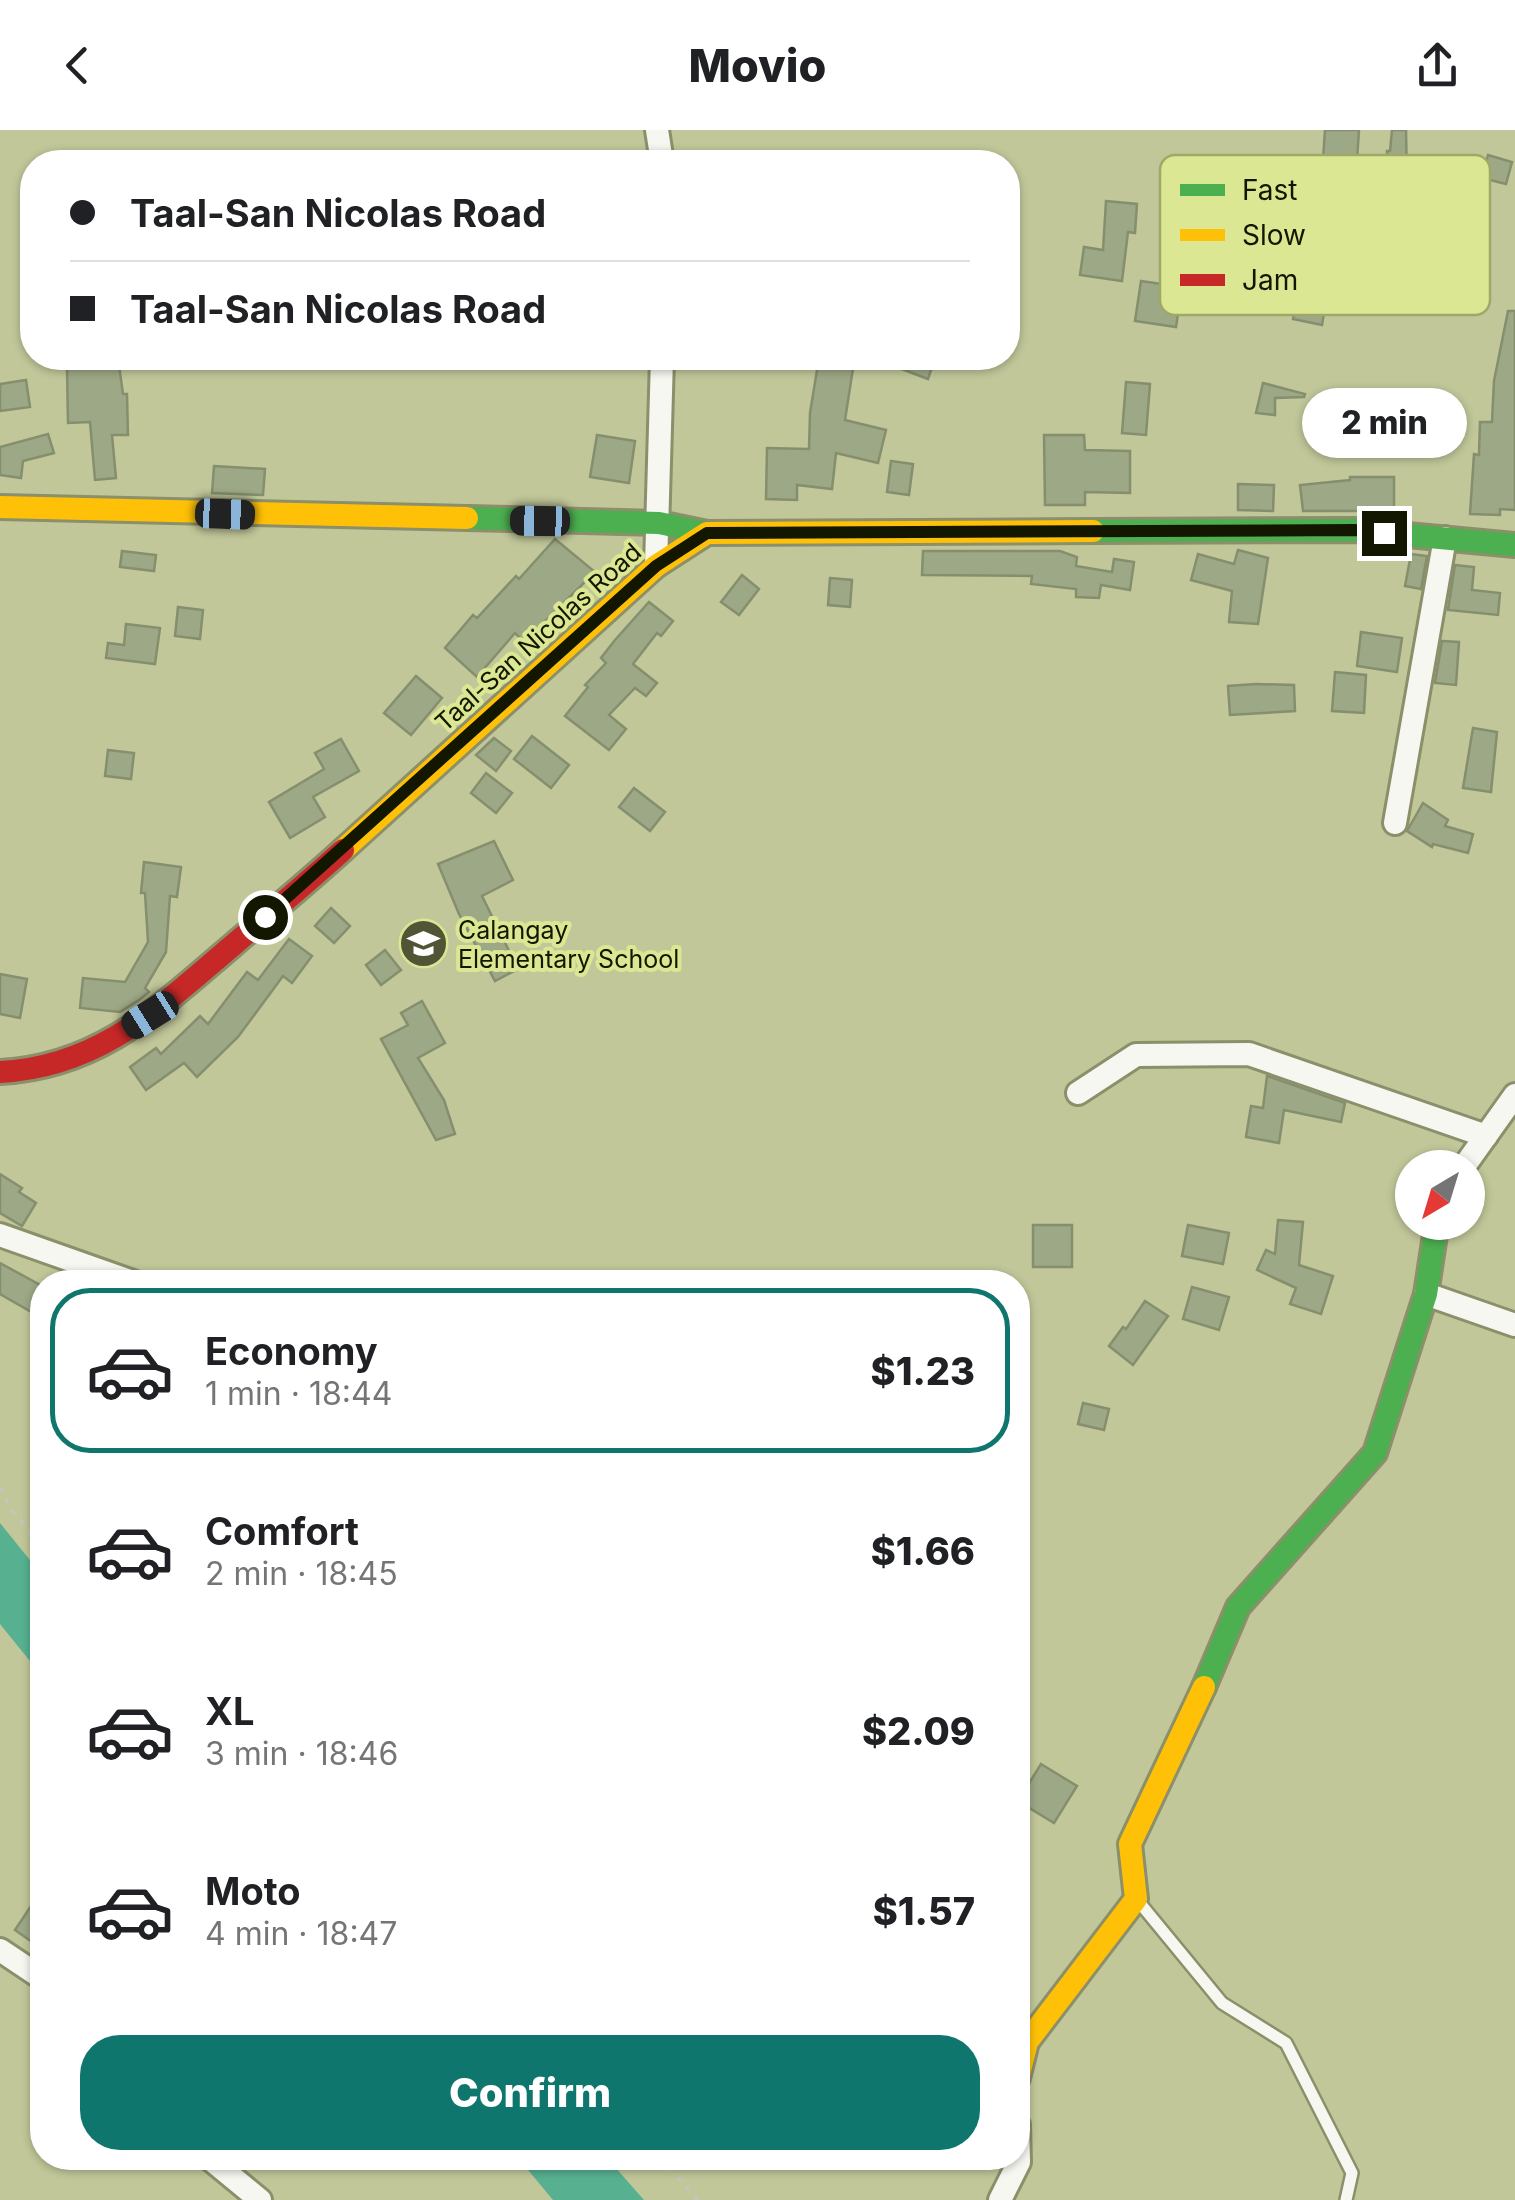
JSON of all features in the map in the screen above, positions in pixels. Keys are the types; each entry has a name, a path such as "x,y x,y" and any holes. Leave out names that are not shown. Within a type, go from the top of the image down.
{"main road":[{"path":"0,507 659,523 707,533 1354,530 1515,544"},
{"name":"Taal-San Nicolas Road","path":"0,1072 37,1070 103,1045 150,1015 323,868 656,566 707,533"},
{"path":"1030,2038 1136,1899 1130,1844 1214,1668 1238,1606 1375,1453 1426,1294 1434,1240"}],"street":[{"path":"656,566 662,370"},
{"path":"1395,823 1445,538"},
{"path":"1078,1094 1136,1055 1249,1054 1486,1136"},
{"path":"1476,1150 1515,1096"},
{"path":"0,1236 98,1270"},
{"path":"1426,1294 1515,1325"},
{"path":"0,1950 30,1970"},
{"path":"224,2170 260,2200"},
{"path":"1000,2200 1016,2170"}],"lane":[{"path":"1136,1899 1222,2003 1286,2042 1352,2173 1346,2200"}],"path":[{"path":"0,1487 12,1511 30,1530"},
{"path":"671,2170 698,2200"}],"shaded area":[{"path":"0,1523 30,1560 30,1661 0,1624"},
{"path":"528,2170 618,2170 644,2200 553,2200"}],"building":[{"path":"1325,130 1359,130 1357,155 1323,155"},
{"path":"1392,130 1406,130 1406,155 1387,155"},
{"path":"1490,156 1512,162 1506,184 1490,180"},
{"path":"1106,201 1137,204 1135,233 1128,232 1122,281 1080,275 1084,247 1103,250"},
{"path":"1141,281 1160,284 1160,315 1178,315 1176,327 1135,321"},
{"path":"1508,311 1515,311 1515,510 1500,509 1500,515 1470,514 1474,454 1479,455 1480,422 1492,422 1494,381"},
{"path":"1294,315 1324,315 1322,325 1293,319"},
{"path":"67,370 120,370 123,394 127,394 128,435 112,435 116,478 95,480 90,422 68,423"},
{"path":"817,370 853,370 845,420 886,430 878,463 836,453 832,489 797,485 797,500 766,499 767,448 809,449"},
{"path":"904,370 931,370 928,379"},
{"path":"26,380 30,407 0,411 0,384"},
{"path":"1126,382 1150,384 1146,435 1122,433"},
{"path":"1263,383 1305,394 1275,398 1275,415 1256,413"},
{"path":"48,434 54,453 23,461 21,478 0,475 0,447"},
{"path":"597,435 635,441 629,483 590,477"},
{"path":"1044,435 1084,435 1085,450 1130,451 1130,493 1085,492 1085,505 1045,505"},
{"path":"891,461 913,464 909,495 887,492"},
{"path":"214,466 265,469 263,495 212,493"},
{"path":"1350,477 1394,477 1394,511 1303,511 1300,485"},
{"path":"1238,484 1274,485 1273,511 1238,510"},
{"path":"555,539 595,572 524,642 515,633 477,677 445,648 473,615 477,618"},
{"path":"1238,550 1268,558 1258,624 1229,622 1232,591 1191,580 1198,554 1234,564"},
{"path":"122,551 156,555 154,571 120,567"},
{"path":"923,551 1060,551 1077,557 1076,566 1112,572 1114,559 1134,562 1130,590 1101,585 1099,598 1076,597 1076,589 1031,584 1032,576 922,575"},
{"path":"1411,554 1427,556 1421,589 1405,586"},
{"path":"1455,565 1474,567 1472,590 1500,593 1498,615 1448,610"},
{"path":"742,575 759,589 739,615 721,602"},
{"path":"830,578 852,580 850,607 828,605"},
{"path":"649,602 673,621 661,636 657,633 633,664 657,683 646,696 635,688 609,715 626,729 609,750 565,716 588,687 585,685 606,663 601,658"},
{"path":"178,607 203,610 200,639 175,636"},
{"path":"126,624 160,628 155,664 106,658 108,643 124,645"},
{"path":"1361,632 1402,638 1397,672 1357,666"},
{"path":"1442,641 1459,642 1456,685 1435,683"},
{"path":"1335,672 1366,675 1364,713 1332,711"},
{"path":"416,676 442,698 411,735 384,713"},
{"path":"1294,685 1295,711 1230,715 1228,686"},
{"path":"1473,728 1497,732 1491,792 1463,788"},
{"path":"532,736 569,765 551,788 514,759"},
{"path":"494,738 511,751 496,771 476,755"},
{"path":"341,739 359,771 313,797 325,817 290,838 269,802 324,769 315,753"},
{"path":"108,750 134,753 131,779 105,776"},
{"path":"486,773 512,793 496,813 471,793"},
{"path":"634,788 665,812 650,831 619,807"},
{"path":"1423,803 1448,820 1445,826 1473,834 1468,853 1433,844 1432,847 1407,831"},
{"path":"494,841 513,880 482,896 518,969 495,981 459,914 438,864"},
{"path":"144,862 181,867 177,897 170,896 166,952 145,988 149,992 120,1012 80,1008 83,978 125,982 148,942 145,893 141,893"},
{"path":"331,908 350,926 334,943 315,926"},
{"path":"289,939 312,956 292,983 283,976 238,1037 197,1077 184,1063 146,1090 130,1067 156,1048 161,1054 200,1016 208,1024 247,972 258,980"},
{"path":"385,950 401,970 381,985 366,965"},
{"path":"0,974 27,979 20,1018 0,1014"},
{"path":"422,1001 445,1043 418,1058 444,1100 455,1134 436,1140 381,1039 408,1025 401,1013"},
{"path":"1267,1076 1345,1103 1341,1122 1284,1110 1279,1143 1246,1137 1251,1106 1263,1108"},
{"path":"0,1174 36,1203 22,1226 0,1213"},
{"path":"1278,1220 1303,1222 1299,1265 1333,1276 1321,1314 1290,1304 1296,1288 1257,1270 1266,1250 1275,1254"},
{"path":"1033,1225 1072,1225 1072,1267 1033,1267"},
{"path":"1188,1225 1229,1233 1223,1264 1182,1256"},
{"path":"0,1263 30,1279 30,1311 0,1294"},
{"path":"1192,1287 1229,1297 1219,1330 1183,1319"},
{"path":"1145,1301 1168,1316 1133,1365 1109,1346"},
{"path":"1083,1403 1109,1409 1104,1430 1078,1424"},
{"path":"1041,1764 1077,1786 1054,1823 1030,1808 1030,1782"},
{"path":"30,1908 30,1941 15,1930"}],"traffic: fast":[{"path":"467,518 659,523 707,533"},
{"path":"1093,531 1354,530 1515,545"},
{"path":"1204,1687 1238,1607 1375,1453 1426,1294 1434,1240"}],"traffic: slow":[{"path":"0,507 467,518"},
{"path":"343,850 656,566 707,533 1093,531"},
{"path":"1030,2038 1136,1899 1130,1844 1204,1687"}],"traffic: jam":[{"path":"0,1072 68,1059 126,1030 179,991 343,850"}],"place":[{"name":"Calangay Elementary School","path":"423,944"}],"route":[{"path":"265,917 656,566 707,533 1384,533"}]}
